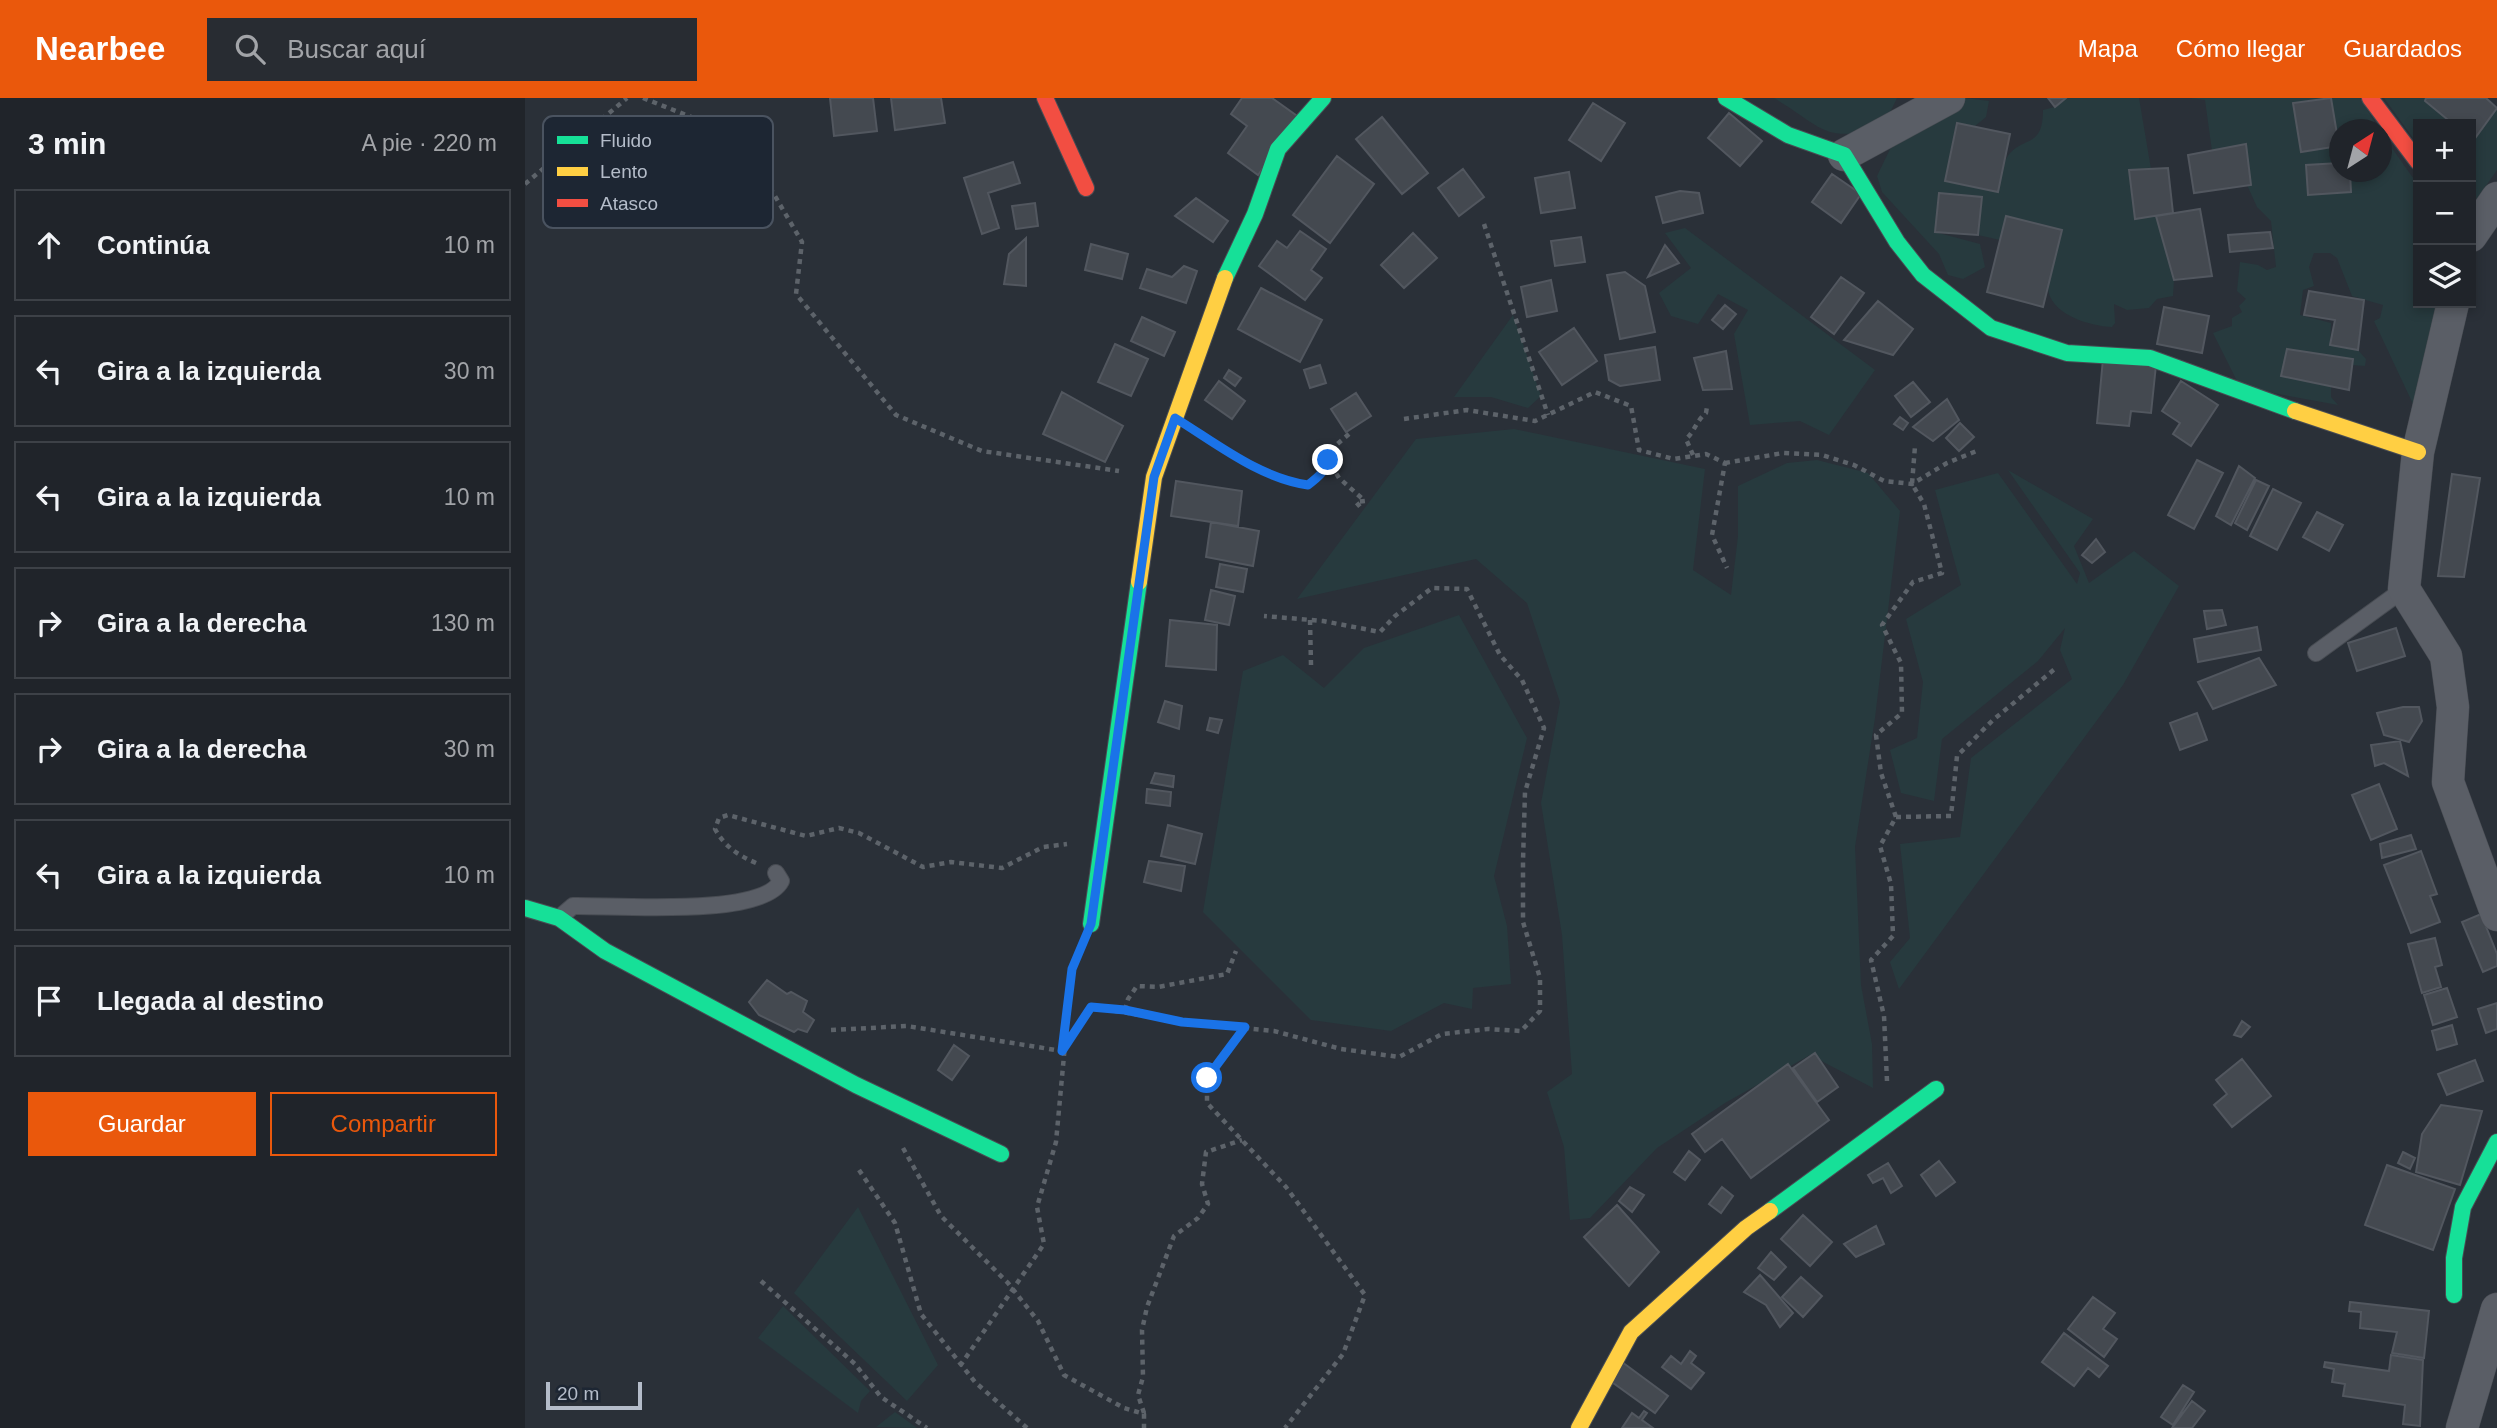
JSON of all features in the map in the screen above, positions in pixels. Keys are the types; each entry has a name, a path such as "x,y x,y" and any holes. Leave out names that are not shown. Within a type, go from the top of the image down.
{"street":[{"path":"1045,98 1087,188"},
{"path":"1091,924 1154,477 1222,285 1255,215 1278,149 1323,98"},
{"path":"1726,98 1788,135 1844,155 1897,242 1923,275 1990,328 2067,353 2150,358 2240,392 2418,452"},
{"path":"1844,155 1949,98"},
{"path":"2370,98 2413,155"},
{"path":"2476,226 2497,198"},
{"path":"2452,308 2418,452 2404,589 2446,656 2453,707 2448,782 2497,915"},
{"path":"525,908 559,918 605,951 856,1085 1001,1154"},
{"path":"1579,1428 1631,1332 1746,1228 1936,1088"},
{"path":"2454,1294 2454,1258 2463,1207 2497,1142"},
{"path":"2462,1428 2497,1309"}],"lane":[{"path":"2316,653 2404,589"},
{"path":"559,918 573,906 645,910 709,906 761,898 776,890 781,881 776,873"}],"path":[{"path":"606,116 627,98"},
{"path":"643,98 689,116"},
{"path":"525,184 543,169"},
{"path":"773,193 802,242 796,294 896,415 982,451 1154,477"},
{"path":"1484,224 1548,415"},
{"path":"1404,419 1467,410 1535,421 1595,391 1631,406 1640,450 1674,459 1706,454 1725,463 1783,453 1822,455 1854,465 1884,481 1912,484 1947,463 1979,450"},
{"path":"1693,455 1686,439 1694,432 1697,420 1706,413 1707,407"},
{"path":"1175,418 1269,475 1308,485 1327,468 1335,446 1349,435"},
{"path":"1886,1125 1884,1016 1871,960 1893,936 1891,884 1880,846 1896,817 1881,774 1876,735 1902,712 1901,663 1882,625 1913,582 1942,573 1924,504 1912,484 1915,446"},
{"path":"1328,460 1339,478 1365,500 1356,502 1361,509"},
{"path":"1725,463 1712,535 1727,568"},
{"path":"1062,1051 1091,1007 1125,1010 1182,1022 1274,1031 1341,1049 1399,1057 1442,1034 1489,1028 1521,1031 1540,1011 1540,978 1523,922 1523,862 1525,792 1544,728 1522,680 1500,655 1467,589 1432,588 1395,616 1380,632 1310,620 1264,616"},
{"path":"1310,620 1311,665"},
{"path":"1896,817 1951,816 1957,756 1993,720 2056,668"},
{"path":"776,873 736,854 721,840 715,829 719,818 728,815 806,836 839,828 879,842 923,867 951,862 1002,868 1043,847"},
{"path":"960,1366 1044,1244 1037,1207 1056,1142 1062,1051 1072,969 1091,924"},
{"path":"1125,1010 1128,999 1137,986 1159,986 1227,974 1236,951"},
{"path":"820,1031 907,1026 1062,1051"},
{"path":"1245,1027 1207,1078 1207,1103 1286,1187 1365,1295 1343,1354 1286,1428"},
{"path":"892,1100 885,1115 929,1198 941,1216 1014,1291 1038,1321 1064,1375 1125,1408 1144,1414"},
{"path":"1144,1428 1144,1414 1138,1395 1143,1377 1142,1330 1147,1307 1174,1236 1198,1218 1208,1204 1202,1184 1206,1152 1242,1140"},
{"path":"859,1170 895,1223 905,1267 921,1314 960,1366 1027,1428"},
{"path":"761,1281 855,1364 881,1397 927,1428"}],"green space":[{"path":"1774,98 1897,98 1883,127 1848,134 1824,130"},
{"path":"1965,98 1989,101 1986,117 1975,126 1956,123 1945,181 1998,192 2006,159 2012,151 2035,137 2042,123 2043,110 2055,107 2066,98 2139,98 2151,169 2129,171 2135,218 2156,216 2174,280 2173,296 2157,299 2149,308 2127,310 2114,304 2115,323 2112,327 2082,321 2062,311 2049,294 2052,264 2062,230 2007,216 2000,240 1978,235 1981,197 1939,193 1935,232 1980,244 1985,267 1963,279 1948,275 1939,254 1882,192 1877,176 1892,145"},
{"path":"2190,98 2360,98 2373,119 2329,119 2329,182 2392,182 2392,148 2413,178 2413,308 2450,308 2450,316 2413,404 2374,321 2380,318 2383,305 2352,296 2337,258 2330,253 2314,253 2309,267 2314,286 2303,290 2300,315 2331,323 2330,345 2358,350 2366,359 2365,366 2352,365 2353,359 2287,350 2281,376 2331,387 2331,397 2338,405 2240,387 2213,333 2232,326 2232,318 2242,312 2239,306 2246,299 2237,291 2240,262 2258,265 2267,270 2276,267 2271,221 2257,207 2247,185 2251,184 2246,145 2212,151 2205,100"},
{"path":"2384,98 2426,98 2425,101 2447,119 2413,119 2413,138"},
{"path":"2497,108 2497,170 2476,200 2476,182 2476,136"},
{"path":"1685,228 1875,370 1829,435 1800,421 1750,425 1734,334 1748,310 1718,294 1698,324 1671,316 1659,293 1691,268 1665,233"},
{"path":"1513,315 1541,396 1528,408 1491,397 1454,397"},
{"path":"1514,429 1705,469 1693,570 1731,595 1738,536 1738,486 1787,463 1817,460 1868,473 1900,511 1875,718 1855,847 1861,985 1872,1044 1873,1088 1810,1055 1725,1103 1657,1148 1590,1218 1570,1220 1564,1147 1547,1092 1572,1074 1562,935 1541,803 1560,702 1527,603 1476,559 1297,599 1416,439"},
{"path":"2008,470 2093,519 2074,546 2089,583 2134,551 2179,586 2123,685 1899,989 1890,962 1910,938 1900,844 1960,837 1971,758 2072,679 2060,650 2065,628 2038,661 1942,739 1934,801 1901,793 1890,750 1917,738 1923,682 1906,619 1961,585 1935,490 1998,473 2077,584 2080,573"},
{"path":"1459,615 1527,738 1494,876 1507,926 1511,984 1473,988 1472,1009 1444,1003 1391,1031 1311,1020 1203,912 1243,671 1283,655 1324,688 1364,648"},
{"path":"858,1207 938,1365 907,1401 794,1293"},
{"path":"783,1306 870,1391 861,1401 858,1413 758,1338"},
{"path":"895,1412 917,1428 876,1427"}],"building":[{"path":"830,98 873,98 877,131 834,136"},
{"path":"891,98 941,98 945,123 895,130"},
{"path":"1242,98 1272,98 1300,118 1258,175 1228,153 1247,126 1231,114"},
{"path":"2048,98 2066,98 2055,107"},
{"path":"2331,98 2334,119 2329,119 2329,148 2301,152 2293,103"},
{"path":"2426,98 2486,98 2497,108 2476,137 2476,119 2447,119 2425,101"},
{"path":"1593,103 1625,123 1601,161 1569,140"},
{"path":"1729,113 1762,141 1740,166 1708,138"},
{"path":"1382,117 1428,173 1402,194 1356,139"},
{"path":"1957,123 2010,134 1998,192 1945,181"},
{"path":"2246,144 2251,185 2194,193 2188,155"},
{"path":"1337,156 1374,184 1330,243 1293,215"},
{"path":"1013,162 1020,183 988,193 999,228 982,234 964,178"},
{"path":"2329,164 2329,182 2350,182 2351,192 2308,195 2306,165"},
{"path":"2168,168 2173,213 2135,219 2129,170"},
{"path":"1463,169 1484,197 1459,216 1438,188"},
{"path":"1569,172 1575,208 1541,213 1535,178"},
{"path":"1832,174 1861,194 1841,223 1812,202"},
{"path":"1680,191 1699,193 1703,213 1663,223 1656,197"},
{"path":"1939,193 1982,197 1978,235 1935,232"},
{"path":"1196,198 1228,221 1213,242 1175,216"},
{"path":"1035,203 1038,226 1016,229 1012,206"},
{"path":"2200,209 2212,276 2174,280 2156,216"},
{"path":"2006,216 2062,230 2043,307 1987,292"},
{"path":"1300,231 1326,249 1311,270 1322,278 1305,300 1259,266 1277,241 1287,248"},
{"path":"2270,232 2273,248 2230,252 2228,235"},
{"path":"1413,233 1437,258 1404,288 1381,265"},
{"path":"1581,237 1585,262 1555,266 1551,241"},
{"path":"1026,238 1026,286 1004,284 1009,254"},
{"path":"1091,244 1128,254 1122,279 1085,270"},
{"path":"1665,245 1679,263 1648,277"},
{"path":"1184,266 1197,271 1186,303 1140,288 1147,269 1172,277"},
{"path":"1625,272 1645,286 1655,332 1620,339 1607,275"},
{"path":"1841,277 1864,293 1834,334 1811,317"},
{"path":"1551,280 1557,311 1527,317 1521,287"},
{"path":"1261,288 1322,320 1300,362 1238,329"},
{"path":"2309,291 2364,300 2358,350 2330,345 2335,320 2304,315"},
{"path":"1878,301 1913,329 1893,355 1844,340"},
{"path":"1725,305 1736,314 1723,329 1712,320"},
{"path":"2164,307 2209,316 2202,353 2157,344"},
{"path":"1142,317 1175,332 1164,356 1131,341"},
{"path":"1574,328 1597,361 1562,385 1539,352"},
{"path":"1115,344 1148,359 1131,396 1098,382"},
{"path":"1655,347 1660,380 1620,386 1609,380 1605,355"},
{"path":"2287,349 2353,359 2349,390 2281,376"},
{"path":"1726,351 1732,389 1703,390 1694,358"},
{"path":"2103,359 2156,365 2151,413 2131,411 2129,426 2097,423"},
{"path":"1320,365 1326,383 1310,388 1304,370"},
{"path":"1229,370 1241,378 1235,386 1224,378"},
{"path":"1219,381 1245,401 1232,419 1205,400"},
{"path":"2181,381 2218,405 2191,446 2173,434 2180,423 2162,411"},
{"path":"1913,382 1930,402 1911,417 1895,396"},
{"path":"1062,392 1123,426 1105,462 1043,434"},
{"path":"1356,393 1371,416 1346,432 1331,409"},
{"path":"1947,399 1959,420 1933,441 1913,427"},
{"path":"1900,417 1908,423 1903,430 1894,424"},
{"path":"1960,423 1974,437 1959,451 1946,438"},
{"path":"2197,460 2223,473 2194,529 2168,515"},
{"path":"2239,466 2255,478 2231,525 2216,516"},
{"path":"2452,474 2480,478 2464,577 2438,576"},
{"path":"2256,480 2269,486 2247,530 2235,523"},
{"path":"1176,481 1242,491 1238,526 1171,516"},
{"path":"2273,489 2301,503 2277,550 2250,536"},
{"path":"2317,512 2343,525 2329,551 2303,537"},
{"path":"1211,522 1259,531 1253,566 1206,557"},
{"path":"2096,539 2105,552 2092,563 2082,555"},
{"path":"1220,564 1247,569 1243,592 1216,587"},
{"path":"1211,590 1235,596 1229,625 1205,620"},
{"path":"2222,610 2226,625 2207,629 2204,611"},
{"path":"1170,620 1217,625 1216,670 1166,666"},
{"path":"2257,627 2261,650 2198,662 2194,639"},
{"path":"2396,628 2405,656 2357,671 2348,643"},
{"path":"2259,658 2276,685 2213,709 2198,682"},
{"path":"1165,701 1182,706 1179,729 1158,722"},
{"path":"2403,707 2419,707 2422,721 2409,742 2384,735 2377,713"},
{"path":"2197,713 2207,740 2180,750 2170,723"},
{"path":"1210,718 1222,720 1218,733 1207,730"},
{"path":"2400,741 2408,776 2384,763 2375,766 2371,745"},
{"path":"1155,773 1174,776 1173,787 1151,783"},
{"path":"2379,784 2397,829 2371,840 2352,795"},
{"path":"1147,789 1171,792 1170,806 1146,803"},
{"path":"1168,825 1202,834 1195,864 1161,856"},
{"path":"2411,835 2416,849 2382,858 2380,844"},
{"path":"2421,851 2437,894 2430,896 2440,922 2411,933 2384,865"},
{"path":"1149,861 1185,866 1181,891 1144,882"},
{"path":"2481,914 2497,954 2497,966 2483,972 2462,922"},
{"path":"2435,938 2442,965 2435,967 2441,987 2422,993 2408,944"},
{"path":"767,980 787,994 791,992 807,1001 803,1012 814,1020 807,1032 798,1029 794,1032 759,1015 749,1002"},
{"path":"2447,988 2457,1017 2433,1025 2424,995"},
{"path":"2497,1003 2497,1029 2486,1033 2478,1009"},
{"path":"2242,1021 2250,1027 2241,1037 2234,1035"},
{"path":"2452,1025 2457,1044 2437,1050 2432,1031"},
{"path":"954,1045 969,1056 952,1080 938,1070"},
{"path":"1815,1053 1838,1087 1817,1102 1793,1068"},
{"path":"2242,1059 2271,1096 2232,1127 2214,1105 2227,1094 2216,1080"},
{"path":"2475,1060 2483,1081 2447,1095 2438,1074"},
{"path":"1788,1064 1829,1120 1751,1178 1722,1139 1705,1152 1692,1134"},
{"path":"2441,1105 2482,1111 2460,1185 2416,1172 2422,1134"},
{"path":"1689,1151 1700,1160 1685,1180 1674,1172"},
{"path":"2403,1152 2415,1158 2410,1169 2398,1163"},
{"path":"1939,1161 1955,1182 1936,1196 1921,1175"},
{"path":"1888,1163 1902,1186 1891,1193 1883,1178 1873,1183 1868,1175"},
{"path":"2387,1165 2455,1189 2433,1250 2365,1225"},
{"path":"1630,1187 1644,1195 1632,1212 1619,1201"},
{"path":"1722,1187 1733,1196 1721,1213 1709,1204"},
{"path":"1617,1205 1659,1252 1629,1286 1584,1237"},
{"path":"1803,1215 1832,1242 1810,1266 1781,1239"},
{"path":"1876,1226 1884,1244 1856,1257 1844,1244"},
{"path":"1771,1252 1786,1267 1774,1280 1758,1268"},
{"path":"1760,1275 1793,1313 1780,1327 1766,1305 1744,1292"},
{"path":"1801,1277 1822,1296 1803,1317 1782,1297"},
{"path":"2093,1297 2115,1313 2103,1329 2117,1339 2104,1357 2068,1329"},
{"path":"2350,1302 2429,1311 2424,1358 2392,1353 2397,1332 2360,1328 2361,1312 2349,1311"},
{"path":"2064,1333 2108,1366 2099,1377 2088,1368 2074,1386 2042,1362"},
{"path":"1690,1351 1696,1356 1691,1363 1704,1373 1691,1389 1662,1367 1671,1356 1681,1364"},
{"path":"2391,1355 2423,1360 2420,1426 2403,1424 2405,1405 2343,1396 2345,1384 2332,1382 2334,1369 2324,1367 2325,1362 2389,1371"},
{"path":"1622,1362 1668,1396 1655,1413 1609,1380"},
{"path":"2183,1385 2194,1392 2173,1425 2161,1417"},
{"path":"2192,1401 2205,1411 2192,1428 2172,1428"},
{"path":"1644,1411 1647,1413 1642,1420 1653,1428 1622,1428 1632,1413 1639,1418"}],"traffic: fast":[{"path":"1225,278 1255,214 1278,149 1323,98"},
{"path":"1726,98 1788,135 1844,155 1897,242 1923,275 1991,328 2067,353 2150,358 2295,411"},
{"path":"1091,924 1139,582"},
{"path":"525,908 559,918 605,951 856,1085 1001,1154"},
{"path":"1770,1211 1936,1089"},
{"path":"2454,1295 2454,1258 2463,1207 2497,1142"}],"traffic: slow":[{"path":"1139,582 1154,477 1225,278"},
{"path":"2295,411 2418,452"},
{"path":"1579,1428 1631,1332 1746,1228 1770,1211"}],"traffic: jam":[{"path":"1045,98 1086,188"},
{"path":"2370,98 2413,155"}],"route":[{"path":"1207,1078 1245,1027 1182,1022 1125,1010 1091,1007 1062,1051 1072,969 1091,924 1154,477 1175,418 1269,475 1301,484 1308,485 1318,477 1327,468 1328,460"}]}
